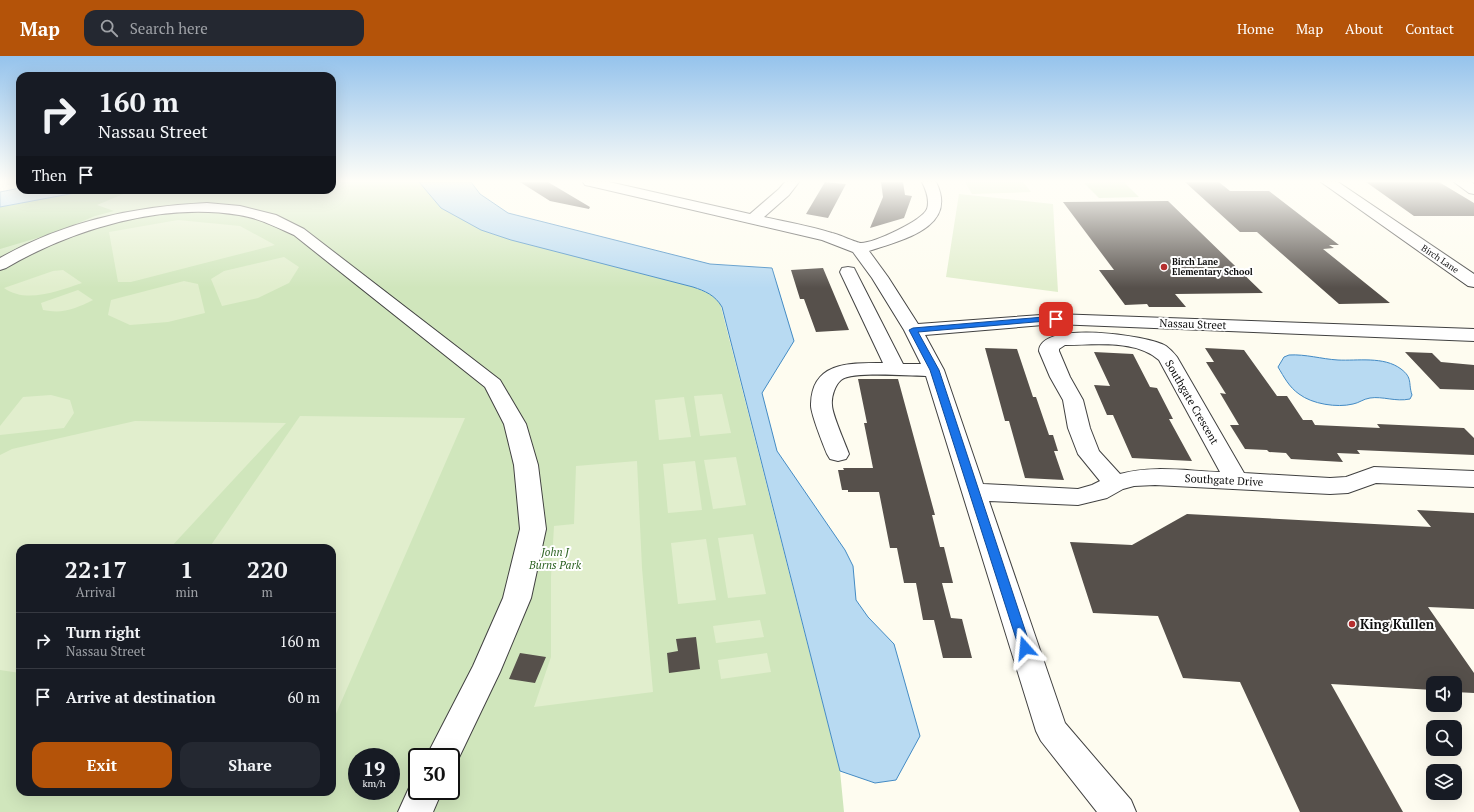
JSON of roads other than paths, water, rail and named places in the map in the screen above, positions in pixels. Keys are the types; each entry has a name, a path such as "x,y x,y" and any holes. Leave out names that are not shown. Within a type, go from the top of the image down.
{"street":[{"path":"0,264 45,242 69,233 127,217"},
{"path":"267,217 285,223 299,232 493,384 515,424 524,458 533,529 517,598 485,672 447,748"},
{"path":"751,217 827,236 845,242 859,250 880,277 913,330 934,370 1052,731 1119,812"},
{"path":"859,250 917,227 928,217"},
{"name":"Birch Lane","path":"1380,217 1474,282"},
{"path":"848,272 896,369"},
{"name":"Nassau Street","path":"913,330 1056,319 1474,335"},
{"name":"Southgate Crescent","path":"1115,483 1089,454 1079,428 1073,400 1060,377 1049,351 1048,347 1057,341 1064,339 1139,342 1159,349 1167,357 1237,480"},
{"path":"838,454 821,405 825,385 834,375 844,370 934,370"},
{"name":"Southgate Drive","path":"975,492 1078,497 1099,492 1115,483 1134,478 1156,477 1330,486 1348,484 1374,475 1474,479"},
{"path":"415,812 421,800"}],"water":[{"path":"458,217 525,217 710,264 772,268 794,341 762,393 777,451 845,550 853,566 856,600 868,617 894,644 920,736 896,780 875,783 840,771 722,307 716,299 702,290 693,287 511,240 481,230"},
{"path":"1289,355 1301,355 1338,360 1370,360 1387,362 1405,372 1410,381 1412,395 1410,399 1405,400 1370,398 1340,406 1318,403 1295,391 1282,374 1278,367 1284,357"}],"place":[{"name":"Birch Lane Elementary School","path":"1164,267"},
{"name":"King Kullen","path":"1352,624"}],"park label":[{"name":"John J Burns Park","path":"555,558"}]}
